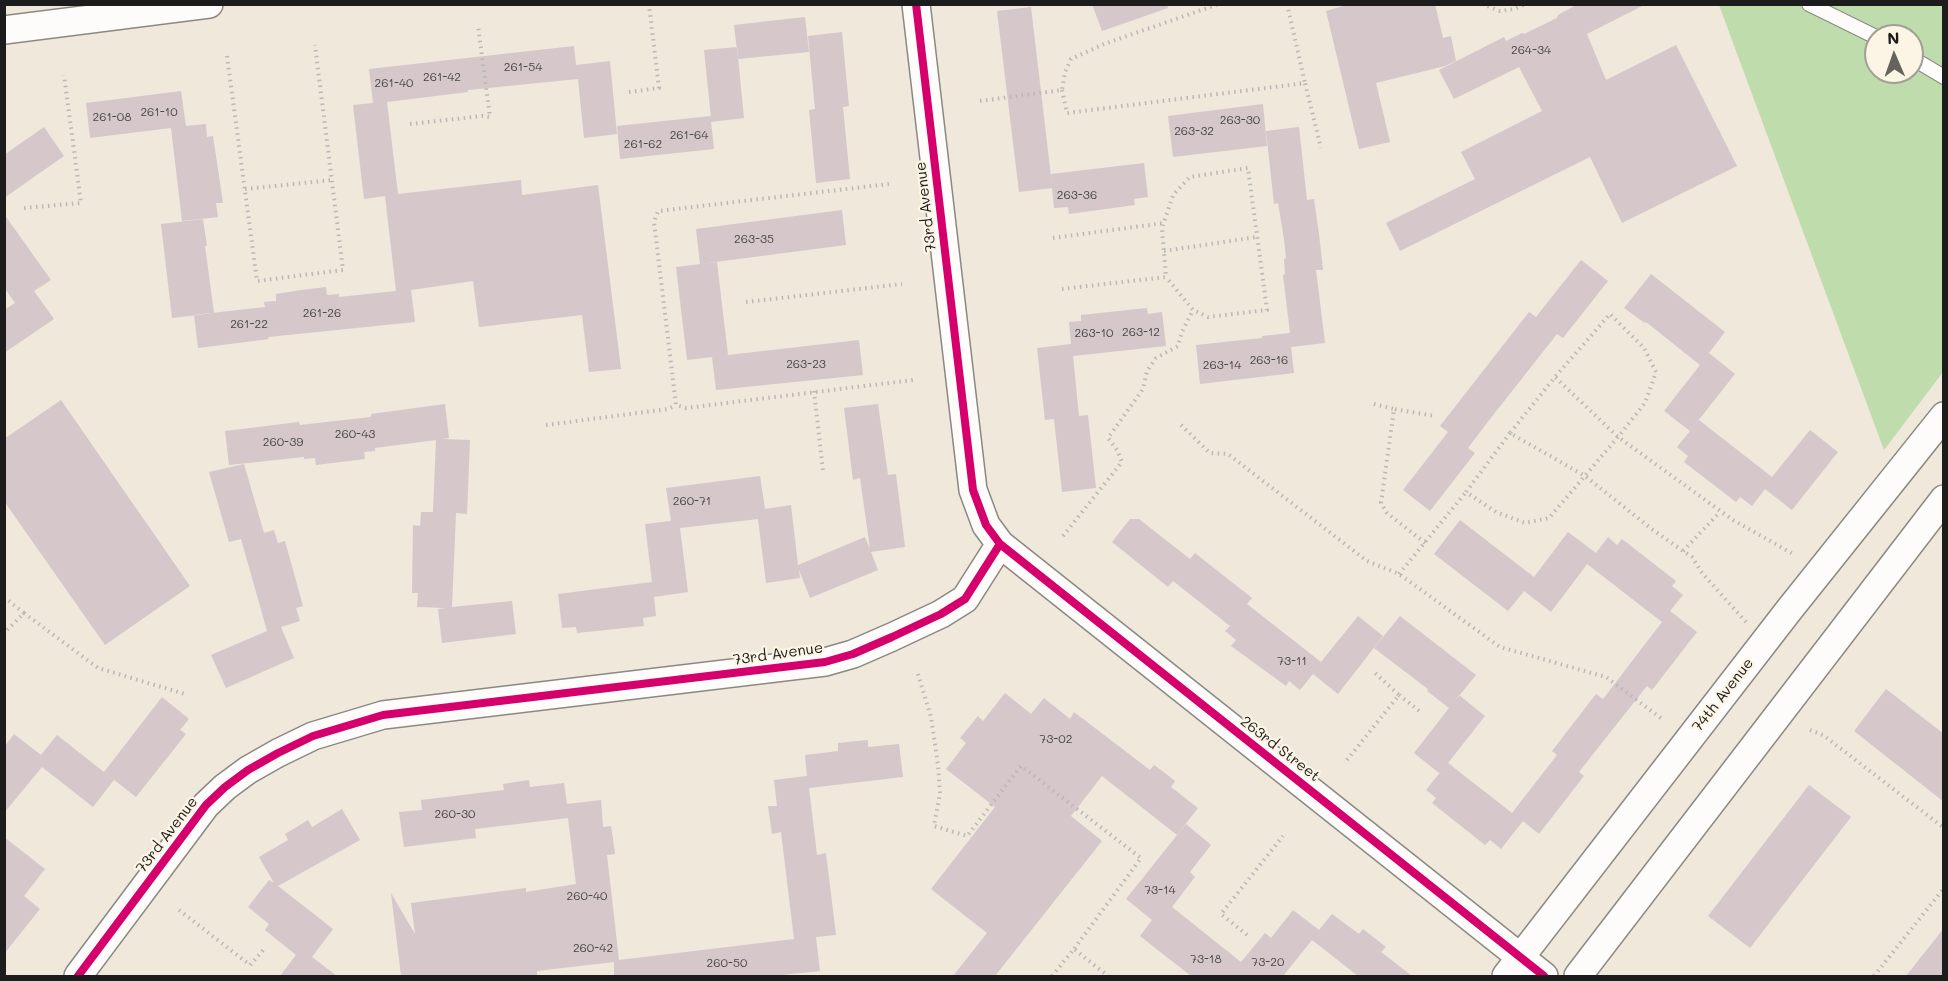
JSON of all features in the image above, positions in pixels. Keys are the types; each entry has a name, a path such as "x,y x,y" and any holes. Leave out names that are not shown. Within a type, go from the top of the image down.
{"street":[{"path":"4,30 209,4"},
{"name":"73rd Avenue","path":"78,976 206,806 225,787 248,770 313,736 383,715 825,662 854,654 941,614 966,599 1000,544 986,525 974,490 916,4"},
{"name":"74th Avenue","path":"1514,967 1763,643 1944,416"},
{"path":"1578,976 1944,499"},
{"name":"263rd Street","path":"1000,544 1514,967 1544,976"}],"lane":[{"path":"1809,4 1864,31"},
{"path":"1924,65 1944,77"}],"path":[{"path":"1219,4 1104,44 1071,59 1065,72 1062,90 1067,113 1305,83"},
{"path":"1287,4 1321,148"},
{"path":"1482,4 1500,11 1515,9 1525,4"},
{"path":"630,92 660,88 649,5"},
{"path":"410,124 490,117 478,26"},
{"path":"227,56 257,281 343,270 315,45"},
{"path":"24,208 81,203 63,75"},
{"path":"980,101 1062,90"},
{"path":"1248,168 1267,310 1208,317 1193,310 1166,277 1162,228 1164,223 1173,195 1190,177 1248,168"},
{"path":"245,189 332,180"},
{"path":"676,405 654,222 657,211 889,184"},
{"path":"1053,238 1164,223"},
{"path":"1164,251 1257,237"},
{"path":"1062,289 1166,277"},
{"path":"746,302 902,284"},
{"path":"1063,536 1122,462 1108,438 1143,389 1147,370 1156,358 1178,346 1193,310"},
{"path":"1399,574 1466,492 1510,432 1610,314 1644,348 1656,372 1645,403 1549,518 1525,523 1496,512 1466,492"},
{"path":"1555,377 1618,437 1720,512 1821,569"},
{"path":"546,425 668,409 676,405 686,408 913,380"},
{"path":"814,391 823,471"},
{"path":"1374,404 1434,416"},
{"path":"1394,409 1381,503 1387,513 1425,543"},
{"path":"1181,425 1210,453 1228,454 1367,561 1399,574 1500,647 1606,677 1662,719"},
{"path":"1510,432 1585,476 1653,530 1692,557 1702,573 1763,643"},
{"path":"1683,550 1720,512"},
{"path":"4,597 98,668 185,694"},
{"path":"4,633 24,613"},
{"path":"1374,672 1422,712"},
{"path":"918,674 931,717 938,756 940,793 934,826 967,836 1021,766 1141,858 1052,976"},
{"path":"1347,760 1399,695"},
{"path":"1810,730 1823,735 1944,828"},
{"path":"1247,935 1221,914 1283,836"},
{"path":"1874,976 1944,888"},
{"path":"179,910 250,965 266,948"},
{"path":"1074,949 1108,976"}],"green space":[{"path":"1719,5 1943,5 1943,372 1884,450"}],"building":[{"path":"1092,4 1167,4 1168,8 1102,31"},
{"path":"1350,4 1435,4 1443,38 1451,36 1456,61 1445,66 1376,83 1390,142 1359,149 1326,11"},
{"path":"1578,4 1646,4 1587,34 1606,80 1676,45 1737,166 1622,223 1590,157 1400,251 1386,223 1475,179 1461,152 1542,111 1519,67 1454,99 1439,70 1504,37 1506,41 1524,34 1557,18 1558,15"},
{"path":"1031,7 1052,185 1051,174 1144,163 1148,197 1134,199 1135,205 1069,214 1068,207 1054,208 1052,188 1019,192 997,11"},
{"path":"805,17 809,52 738,59 734,25"},
{"path":"842,32 849,106 843,107 850,179 816,183 809,110 815,109 808,36"},
{"path":"574,46 576,65 610,61 617,134 584,138 578,79 468,90 468,92 387,102 398,194 521,180 522,195 598,185 621,369 589,372 582,315 479,327 473,281 411,290 415,322 268,337 269,339 198,348 194,315 265,307 264,302 276,301 276,294 326,287 327,295 339,294 339,297 396,291 385,196 364,199 353,105 373,103 369,69"},
{"path":"737,47 744,118 711,122 714,149 620,159 617,126 711,116 704,50"},
{"path":"181,91 186,126 206,124 207,137 213,136 223,203 216,203 218,217 182,221 171,128 90,138 86,103"},
{"path":"1263,104 1267,146 1173,157 1168,116"},
{"path":"44,127 64,156 4,198 4,155"},
{"path":"1299,127 1307,200 1314,199 1319,234 1323,270 1316,270 1325,343 1291,347 1294,373 1200,384 1196,345 1290,333 1283,275 1286,258 1284,239 1278,203 1274,204 1266,131"},
{"path":"842,210 846,245 700,264 696,229"},
{"path":"4,214 51,280 34,291 54,319 4,353 4,310 15,303 4,287"},
{"path":"203,219 214,313 172,318 161,224"},
{"path":"1581,260 1608,281 1563,338 1557,334 1490,419 1468,448 1475,453 1430,511 1403,490 1448,432 1440,426 1529,312 1536,317"},
{"path":"717,262 728,355 859,340 863,375 716,390 712,357 687,360 676,267"},
{"path":"1651,274 1725,332 1705,358 1709,353 1735,374 1690,431 1664,411 1700,365 1646,322 1624,308"},
{"path":"1147,308 1148,314 1162,312 1166,346 1073,356 1079,416 1088,415 1096,488 1062,492 1054,419 1045,420 1037,348 1071,344 1069,322 1081,321 1081,315"},
{"path":"61,400 190,586 105,645 4,501 4,439"},
{"path":"445,404 449,438 442,439 470,440 467,514 456,513 452,607 512,601 516,634 442,643 438,609 446,608 417,607 418,593 412,593 413,525 420,526 421,512 433,512 436,440 375,448 375,451 364,452 365,459 316,465 315,458 304,459 304,457 229,465 225,431 299,422 300,425 371,417 371,414"},
{"path":"878,404 888,475 896,474 905,547 871,552 878,570 810,598 799,570 800,578 766,583 758,519 680,528 688,592 654,597 656,616 643,618 644,626 577,633 576,627 562,628 558,594 652,582 645,524 671,521 666,488 760,476 765,509 791,505 798,565 865,537 870,549 860,478 853,480 844,408"},
{"path":"1699,420 1772,477 1810,430 1838,452 1792,510 1765,489 1752,506 1740,497 1736,502 1684,462 1688,456 1677,447"},
{"path":"244,464 264,533 274,530 278,543 285,541 303,606 296,608 300,621 281,627 294,658 226,688 211,655 267,631 241,539 229,542 209,472"},
{"path":"1130,519 1139,519 1190,559 1195,553 1252,598 1247,604 1321,662 1358,616 1383,636 1338,694 1313,674 1300,690 1289,681 1286,686 1231,646 1236,640 1225,631 1230,626 1173,581 1168,587 1112,542"},
{"path":"1460,520 1534,577 1568,532 1596,553 1608,537 1617,545 1622,539 1676,581 1672,586 1683,595 1670,611 1697,632 1652,690 1647,686 1579,772 1584,776 1539,834 1523,821 1501,849 1490,840 1485,845 1432,803 1436,798 1426,790 1442,770 1439,773 1414,753 1449,708 1374,648 1400,616 1476,675 1459,695 1485,716 1448,763 1512,813 1557,755 1552,751 1596,694 1603,699 1662,622 1587,564 1551,612 1524,591 1508,611 1434,554"},
{"path":"1886,689 1944,734 1944,802 1854,731"},
{"path":"1005,693 1031,714 1044,698 1070,719 1074,712 1150,770 1154,765 1165,773 1175,781 1171,787 1198,808 1177,835 1102,776 1071,816 1102,841 995,976 953,976 987,933 931,889 995,807 946,769 966,743 960,738 978,716 983,721"},
{"path":"162,697 189,719 180,730 186,734 136,797 104,772"},
{"path":"14,734 41,755 57,735 114,780 93,807 42,767 4,813 4,747"},
{"path":"868,740 868,747 899,744 903,777 809,788 817,855 826,853 836,935 816,937 820,971 773,976 614,976 614,962 537,971 537,976 401,976 391,893 415,934 411,903 526,888 526,892 576,884 568,818 475,829 476,838 404,847 399,812 422,810 421,800 504,790 503,784 529,780 530,787 564,783 567,804 601,800 603,827 611,826 615,854 607,855 619,960 794,939 781,832 772,834 768,806 777,806 774,780 807,776 805,755 838,751 838,743"},
{"path":"1809,785 1851,817 1750,948 1708,916"},
{"path":"342,809 360,840 278,886 333,929 312,957 337,976 280,976 296,955 265,930 269,924 248,907 269,880 274,883 259,857 288,840 285,834 308,820 312,827"},
{"path":"1186,824 1211,845 1190,872 1195,877 1172,907 1241,962 1265,933 1271,938 1293,910 1319,930 1332,914 1359,934 1363,929 1386,947 1381,952 1412,976 1358,976 1312,940 1283,976 1191,976 1140,936 1152,920 1126,899"},
{"path":"4,837 45,869 24,896 40,909 4,954"},
{"path":"1944,928 1944,976 1906,976"}],"cycle path":[{"path":"916,4 973,490 986,525 1000,544 1544,976"},
{"path":"78,976 206,805 248,770 313,736 383,715 825,662 853,654 892,637 941,614 965,599 1000,544"}]}
